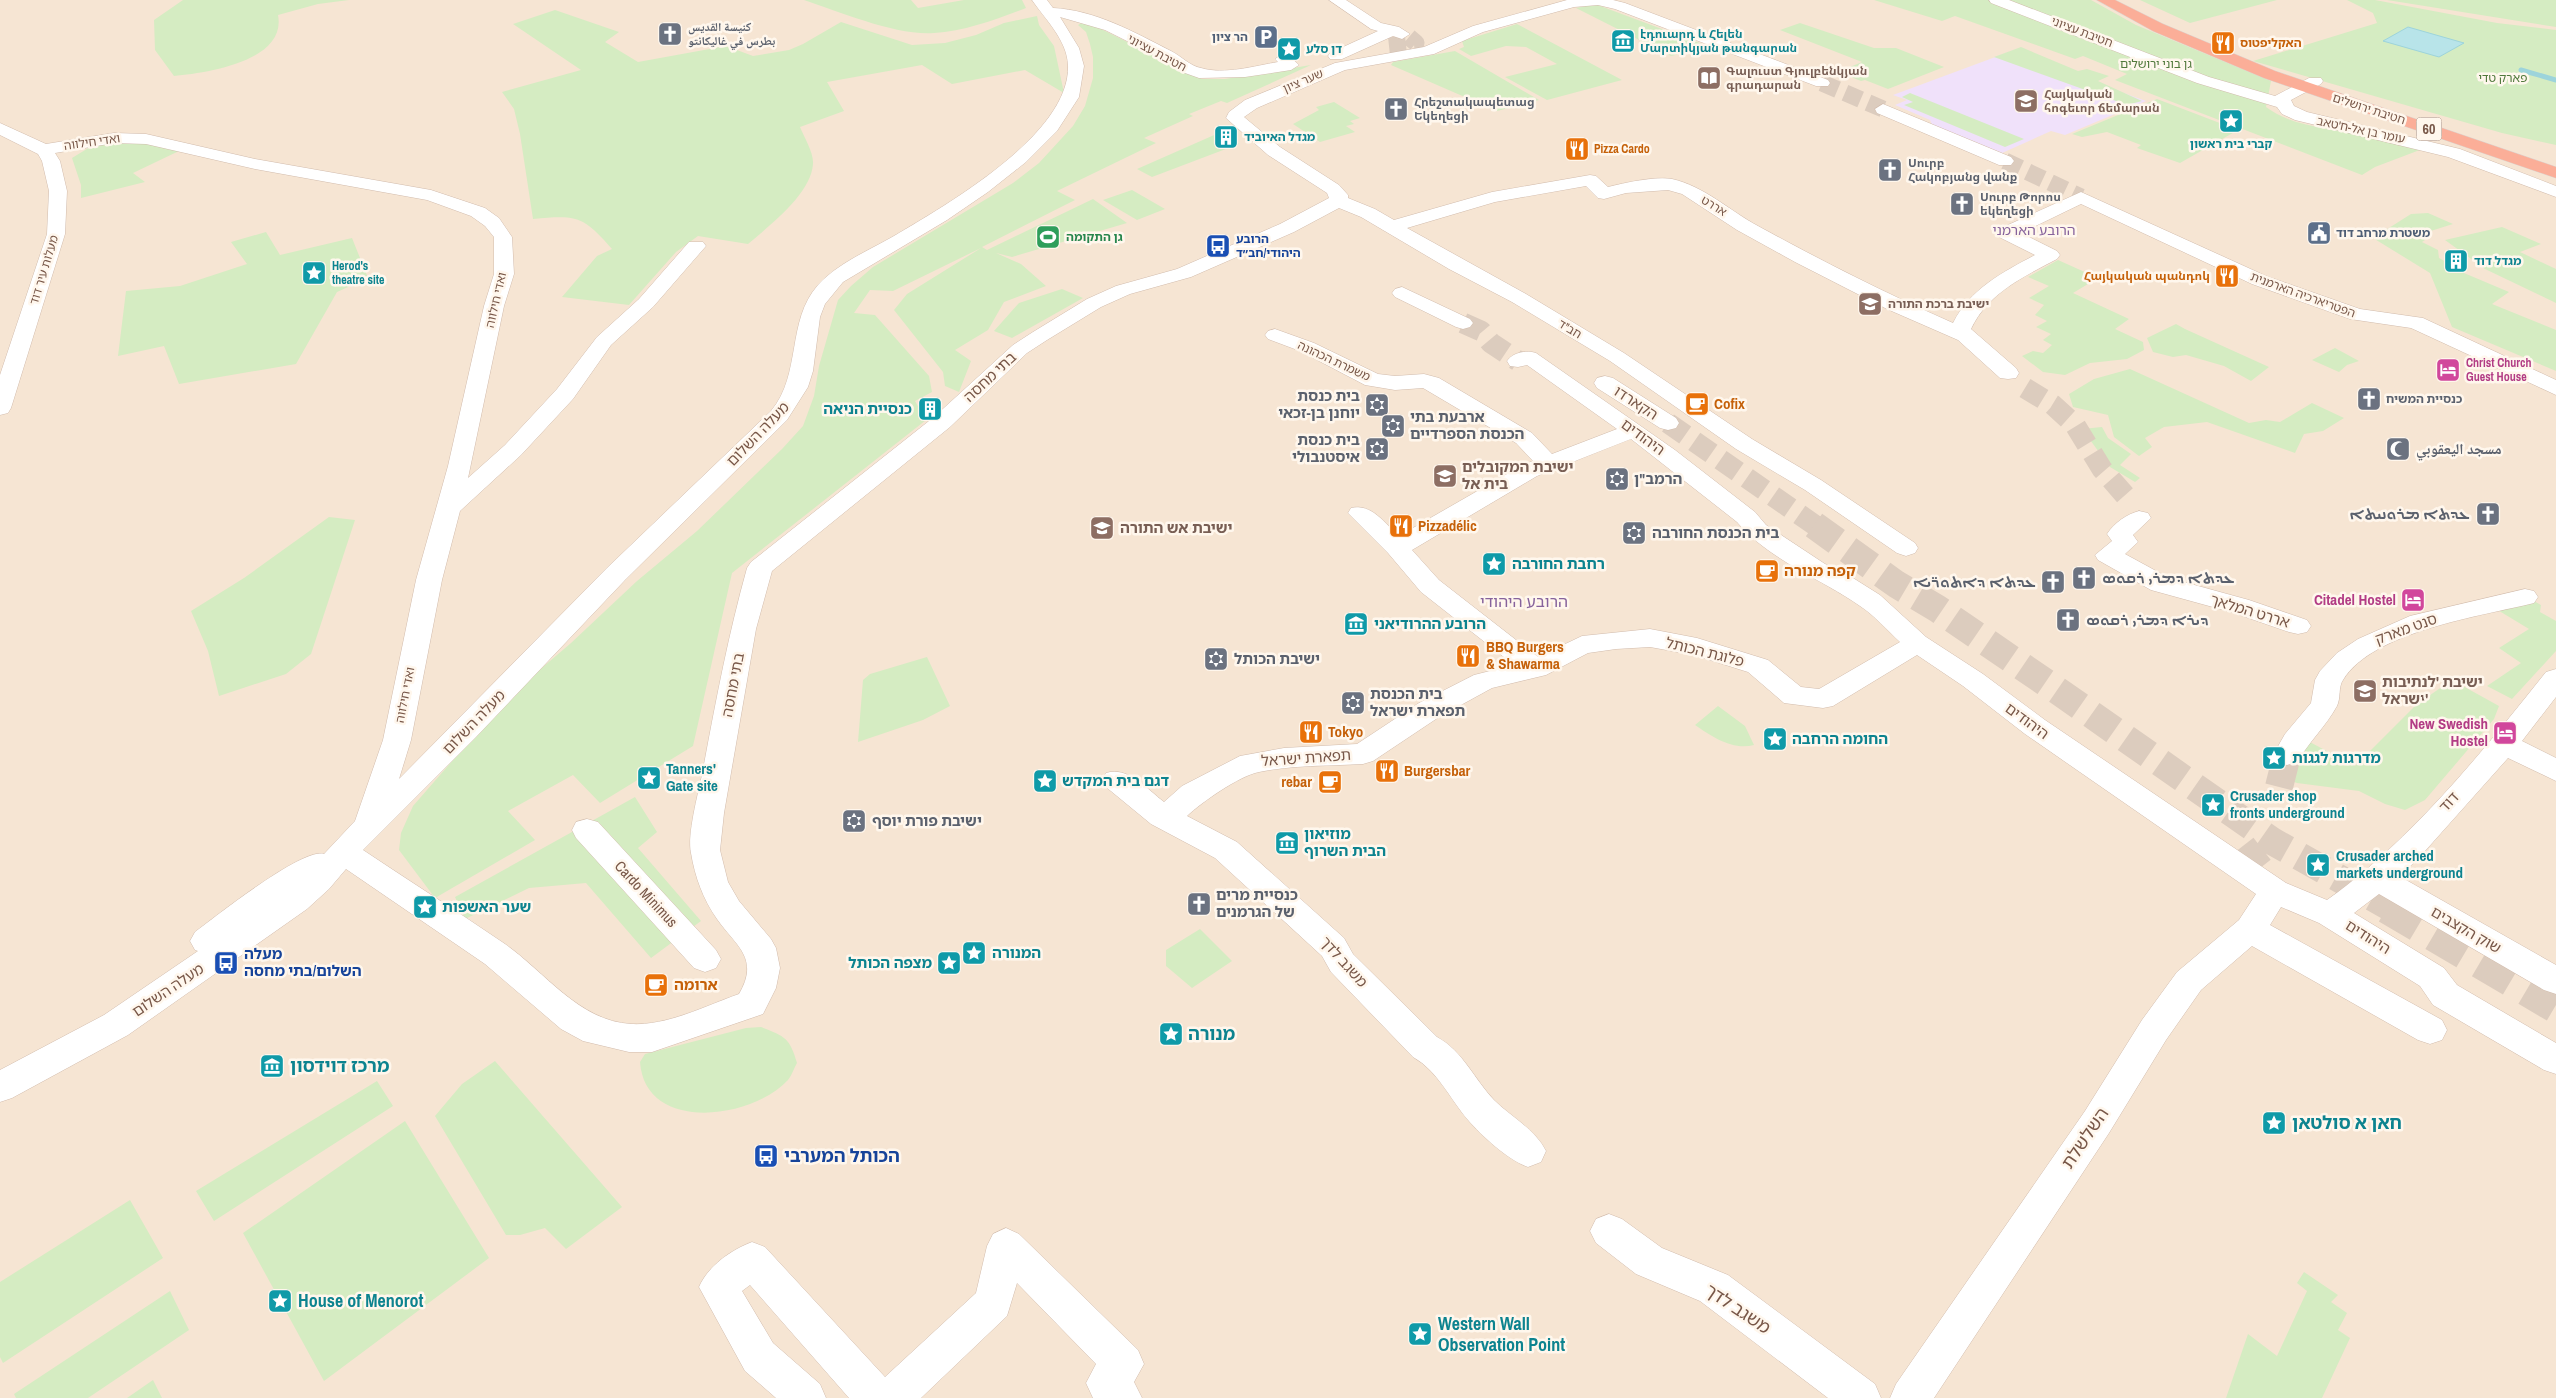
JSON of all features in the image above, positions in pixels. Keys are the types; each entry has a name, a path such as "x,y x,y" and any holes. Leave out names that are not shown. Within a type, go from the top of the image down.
{"highway":[{"name":"חטיבת ירושלים","path":"2104,0 2140,20 2212,50 2556,173"},
{"name":"חטיבת ירושלים","path":"2308,84 2553,156"}],"street":[{"path":"1336,0 1376,26 1394,30 1409,37"},
{"name":"חטיבת עציוני","path":"1996,0 2203,80 2282,103"},
{"path":"1389,46 1377,53 1378,59 1428,51 1478,29 1573,3 1598,1 1634,10 1822,83"},
{"name":"חטיבת עציוני","path":"1043,6 1088,18 1170,56 1190,70 1215,75 1287,62 1318,62 1394,30"},
{"name":"מעלה השלום","path":"0,1087 101,1033 152,1002 296,900 318,882 343,852 623,568 776,419 790,401 798,385 808,322 821,291 836,278 968,197 1025,154 1052,127 1072,96 1076,66 1072,50 1043,6"},
{"name":"שער ציון","path":"1234,118 1251,104 1328,70 1378,59"},
{"path":"2282,103 2282,98 2308,84"},
{"name":"עומר בן אל-ח'טאב","path":"2282,103 2288,110 2301,116 2454,152 2556,192"},
{"path":"1883,109 2005,161"},
{"name":"חב\"ד","path":"1234,118 1274,151 1333,189 1339,195 1338,201 1391,227 1456,265 1519,298 1617,357 1744,444 1813,485 1906,548"},
{"path":"0,128 44,150"},
{"name":"ואדי חילווה","path":"44,150 114,138 146,139 255,164 431,195 478,212 492,222 503,237 504,274 494,306 460,466 429,580 397,740 368,828"},
{"name":"מעלות עיר דוד","path":"0,408 56,234 58,191 51,161 44,150"},
{"name":"אררט","path":"1391,227 1501,195 1590,180 1604,194 1625,188 1669,184 1688,190 1744,226 1894,306 1965,336 2008,373"},
{"name":"הפטריארכיה הארמנית","path":"1965,336 1961,329 1965,316 1991,289 2050,255 2006,233 2081,197 2259,280 2357,315 2416,322 2556,388"},
{"name":"בתי מחסה","path":"343,852 496,955 573,1019 595,1030 629,1038 652,1038 751,1004 760,988 764,968 760,948 728,910 713,883 705,850 708,813 744,629 760,568 942,422 1020,349 1040,336 1094,303 1116,294 1184,273 1286,228 1338,201"},
{"path":"447,510 513,450 565,394 604,341 646,303 696,246"},
{"path":"1402,292 1463,323"},
{"name":"משמרת הכהונה","path":"1275,335 1307,347 1373,380 1395,383 1424,380 1431,383 1524,438 1548,462"},
{"name":"היהודים","path":"1518,361 1529,356 1650,440 1739,511 1756,530 1816,570 1836,579 1870,601 1917,643 1973,680 2035,727 2275,891 2330,914 2432,977 2444,995 2556,1060"},
{"name":"הקארדו","path":"1605,382 1668,423"},
{"path":"1397,548 1548,462 1634,430"},
{"path":"1360,513 1397,548 1430,586 1536,669"},
{"name":"אררט המלאך","path":"2139,518 2119,534 2126,542 2107,555 2144,578 2160,584 2240,606 2298,626"},
{"name":"סנט מארק","path":"2287,755 2296,738 2324,705 2328,695 2329,678 2345,660 2367,643 2460,610 2525,597"},
{"name":"פלוגת הכותל","path":"1616,640 1650,638 1726,654 1758,666 1794,696 1823,700 1917,643"},
{"name":"תפארת ישראל","path":"1166,818 1192,794 1250,763 1284,758 1363,754 1429,710 1484,681 1536,669 1582,645 1616,640"},
{"name":"דוד","path":"2330,914 2406,852 2504,744 2556,678"},
{"path":"2504,744 2556,771"},
{"name":"משגב לדך","path":"1116,780 1166,818 1226,850 1333,947 1342,963 1426,1047 1438,1054 1481,1110 1528,1151"},
{"name":"Cardo Minimus","path":"588,830 706,959"},
{"name":"מעלה השלום","path":"0,1066 126,998 279,887 343,852"},
{"name":"שוק הקצבים","path":"2376,878 2556,981"},
{"name":"השלשלת","path":"1910,1398 2097,1122 2154,1030 2189,981 2250,929 2275,891"},
{"path":"2250,929 2430,1030"},
{"name":"משגב לדך","path":"1609,1231 1649,1261 1714,1288 1861,1398"},
{"path":"892,1398 993,1303 1006,1246 1124,1364 1106,1383 1122,1398"},
{"path":"806,1398 759,1357 718,1287 752,1260 876,1398"}],"shaded area":[{"path":"0,0 2556,0 2556,1398 0,1398"},
{"name":"Հայկական հոգեւոր ճեմարան","path":"2017,49 2096,83 2146,101 2065,135 2051,131 2002,153 1932,125 1930,120 1895,105 1907,100 1893,95"}],"green space":[{"path":"183,0 349,0 318,4 278,15 277,31 270,44 258,54 224,68 174,76 155,50 154,20"},
{"path":"804,0 911,0 918,8 964,0 1022,0 1026,8 970,27 946,32 919,33 886,27"},
{"name":"גן בוני ירושלים","path":"1874,0 2091,0 2136,25 2271,81 2266,107 2277,114 2314,126 2365,134 2425,148 2375,167 2362,175 2115,80 2127,74 2083,56 2075,59 1955,16 1942,21"},
{"path":"2140,0 2277,0 2190,23"},
{"name":"פארק טדי","path":"2347,0 2375,0 2497,23 2556,30 2556,145 2502,133 2253,61 2377,23 2373,13"},
{"path":"2387,0 2556,0 2556,27"},
{"path":"1595,4 1710,47 1671,56 1576,8"},
{"path":"555,10 619,32 605,42 638,62 726,46 753,56 789,50 841,22 912,45 945,43 976,35 1004,23 1037,16 1039,25 1054,46 1064,93 1025,70 952,84 922,65 827,82 844,111 800,127 812,155 811,175 788,208 748,244 698,236 676,252 629,305 562,297 597,256 612,249 594,230 578,220 560,217 533,219 520,134 514,109 502,92 581,70 513,24"},
{"path":"1085,21 1202,79 1225,79 1311,65 1227,103 1221,101 1189,114 1193,116 1144,138 1156,143 1057,191 1075,200 982,247 987,250 1093,199 1127,223 1012,257 996,253 1021,264 1046,286 1004,302 988,330 955,350 971,361 959,392 945,386 943,372 894,310 907,294 981,248 893,291 870,290 854,313 875,315 929,376 932,392 915,401 926,420 732,573 693,746 600,803 573,775 508,811 535,840 435,898 399,850 401,833 413,806 508,697 571,643 637,581 697,531 782,449 803,426 814,396 819,366 838,300 851,286 873,267 1013,183 1039,163 1073,126 1085,106 1093,78 1093,57 1090,44 1086,32 1078,25"},
{"path":"1800,23 1874,48 1896,48 1944,67 1888,89 1865,80 1861,81 1838,72 1862,62 1780,30"},
{"path":"1517,24 1622,80 1547,100 1505,77 1557,64 1526,47 1506,46 1471,56 1459,49 1464,47 1462,41"},
{"path":"2021,47 2078,71 2087,69 2109,76 2098,81 2142,101 2127,105 1994,57"},
{"path":"1455,51 1539,100 1497,111 1391,65 1393,62"},
{"path":"1910,93 2024,139 2005,147 1904,105 1913,102 1902,97"},
{"path":"2157,99 2238,130 2180,163 2137,148 2141,145 2107,132 2082,137 2072,134"},
{"path":"1334,102 1360,118 1350,121 1354,124 1346,126 1355,132 1320,142 1293,124 1319,110 1316,107"},
{"path":"1221,132 1239,144 1152,177 1137,169"},
{"path":"124,141 140,142 179,151 133,173 145,182 81,198 81,185 72,158 90,147"},
{"path":"1132,190 1165,209 1137,220 1103,200"},
{"path":"2428,213 2453,224 2418,235 2425,240 2422,242 2438,250 2439,258 2448,263 2445,265 2509,292 2492,304 2556,330 2556,371 2452,327 2430,273 2373,238 2411,214"},
{"path":"2502,227 2541,244 2520,252 2556,269 2556,303 2485,269 2445,240"},
{"path":"266,232 280,255 352,238 368,278 337,292 296,364 179,384 164,346 118,356 126,291 180,286 247,264 231,242"},
{"path":"2058,260 2098,278 2073,293 2129,319 2115,329 2143,342 2144,350 2127,359 2090,363 2065,375 2043,372 2022,356 2033,351 2043,353 2052,345 2043,340 2051,334 2036,327 2047,321 2035,315 2044,305 2029,298 2049,286 2028,277"},
{"path":"1062,289 1083,298 1012,338 994,331 1019,303"},
{"path":"2176,324 2269,367 2251,381 2224,366 2186,355 2173,357 2153,352 2147,338"},
{"path":"2335,348 2359,361 2347,365 2339,372 2312,360"},
{"path":"2130,369 2249,423 2266,420 2280,422 2312,403 2344,418 2323,431 2304,434 2295,453 2207,422 2164,427 2145,438 2152,447 2139,456 2114,437 2108,415 2073,407 2069,394 2094,379"},
{"path":"2102,427 2108,438 2131,454 2120,465 2140,478 2135,482 2110,467 2082,429"},
{"path":"329,517 355,520 311,654 286,674 219,696 208,651 191,611 244,578"},
{"path":"2532,600 2541,605 2540,612 2556,621 2556,651 2512,699 2487,686 2521,663 2499,648 2529,629 2496,609"},
{"path":"927,657 950,706 923,720 858,742 863,680 870,674"},
{"path":"2452,680 2499,706 2494,719 2425,800 2405,810 2385,804 2359,791 2297,783 2285,779 2306,740 2355,766 2417,704"},
{"path":"1718,706 1745,726 1754,745 1738,746 1730,744 1715,738 1695,725"},
{"path":"635,797 657,832 638,848 701,921 651,958 586,883 529,888 465,919 455,897"},
{"path":"1200,929 1232,961 1192,988 1166,966 1166,950"},
{"path":"761,1027 776,1033 789,1043 797,1063 788,1080 771,1094 750,1104 726,1111 702,1113 679,1109 660,1100 646,1085 640,1062 645,1054 746,1028"},
{"path":"495,1061 622,1207 566,1249 545,1228 520,1235 506,1235 435,1116 462,1084"},
{"path":"377,1081 393,1106 214,1221 196,1191"},
{"path":"405,1121 489,1258 324,1381 243,1233"},
{"path":"130,1200 163,1258 3,1363 0,1357 0,1282"},
{"path":"2304,1272 2338,1295 2331,1302 2347,1313 2338,1330 2350,1338 2322,1398 2226,1398 2248,1334 2277,1356 2307,1291 2297,1283"},
{"path":"170,1291 189,1330 88,1398 16,1398 14,1394"},
{"path":"153,1380 162,1398 127,1398"}],"water":[{"path":"2408,27 2464,43 2439,57 2383,41"}],"waterway":[{"path":"2521,70 2556,80"}],"tunnel":[{"path":"1389,46 1416,43 1409,37"},
{"path":"1822,83 1883,109"},
{"path":"2005,161 2081,197"},
{"path":"1463,323 1481,331 1491,343 1518,361"},
{"path":"2025,388 2053,405 2075,425 2102,469 2130,501"},
{"path":"1668,423 1816,526"},
{"path":"1814,525 1896,584 1938,609 2061,693 2272,841"},
{"path":"2279,787 2287,755"},
{"path":"2240,866 2272,841"},
{"path":"2272,841 2390,907"},
{"path":"2388,906 2556,1005"}],"place":[{"name":"كنيسة القديس بطرس في غاليكانتو","path":"670,34"},
{"name":"הר ציון","path":"1266,37"},
{"name":"էդուարդ և Հելեն Մարտիկյան թանգարան","path":"1623,41"},
{"name":"האקליפטוס","path":"2223,43"},
{"name":"דן סלע","path":"1289,49"},
{"name":"Գալուստ Գյուլբենկյան գրադարան","path":"1709,78"},
{"name":"Հայկական հոգեւոր ճեմարան","path":"2026,101"},
{"name":"Հրեշտակապետաց Եկեղեցի","path":"1396,109"},
{"name":"קברי בית ראשון","path":"2231,121"},
{"name":"מגדל האיוביד","path":"1226,137"},
{"name":"Pizza Cardo","path":"1577,149"},
{"name":"Սուրբ Հակոբյանց վանք","path":"1890,170"},
{"name":"Սուրբ Թորոս եկեղեցի","path":"1962,204"},
{"name":"משטרת מרחב דוד","path":"2319,233"},
{"name":"גן התקומה","path":"1048,237"},
{"name":"הרובע היהודי/חב״ד","path":"1218,246"},
{"name":"מגדל דוד","path":"2456,261"},
{"name":"Herod's theatre site","path":"314,273"},
{"name":"Հայկական պանդոկ","path":"2227,276"},
{"name":"ישיבת ברכת התורה","path":"1870,304"},
{"name":"Christ Church Guest House","path":"2448,370"},
{"name":"כנסיית המשיח","path":"2369,399"},
{"name":"Cofix","path":"1697,404"},
{"name":"בית כנסת יוחנן בן-זכאי","path":"1377,405"},
{"name":"כנסיית הניאה","path":"930,409"},
{"name":"ארבעת בתי הכנסת הספרדיים","path":"1393,426"},
{"name":"בית כנסת איסטנבולי","path":"1377,449"},
{"name":"مسجد اليعقوبي","path":"2398,449"},
{"name":"ישיבת המקובלים בית אל","path":"1445,476"},
{"name":"הרמב\"ן","path":"1617,479"},
{"name":"ܥܕܬܐ ܡܪܘܢܝܬܐ","path":"2488,514"},
{"name":"Pizzadélic","path":"1401,526"},
{"name":"ישיבת אש התורה","path":"1102,528"},
{"name":"בית הכנסת החורבה","path":"1634,533"},
{"name":"רחבת החורבה","path":"1494,564"},
{"name":"קפה מנורה","path":"1767,571"},
{"name":"ܥܕܬܐ ܕܡܪܝ ܪܩܘܣ","path":"2084,578"},
{"name":"ܥܕܬܐ ܕܐܬܘܖ̈ܝܐ","path":"2053,582"},
{"name":"Citadel Hostel","path":"2413,600"},
{"name":"ܕܝܪܐ ܕܡܪܝ ܪܩܘܣ","path":"2068,620"},
{"name":"הרובע ההרודיאני","path":"1356,624"},
{"name":"BBQ Burgers & Shawarma","path":"1468,656"},
{"name":"ישיבת הכותל","path":"1216,659"},
{"name":"ישיבת 'לנתיבות ישראל'","path":"2365,691"},
{"name":"בית הכנסת תפארת ישראל","path":"1353,703"},
{"name":"Tokyo","path":"1311,732"},
{"name":"New Swedish Hostel","path":"2505,733"},
{"name":"החומה הרחבה","path":"1775,739"},
{"name":"מדרגות לגגות","path":"2274,758"},
{"name":"Burgersbar","path":"1387,771"},
{"name":"Tanners' Gate site","path":"649,778"},
{"name":"דגם בית המקדש","path":"1045,781"},
{"name":"rebar","path":"1330,782"},
{"name":"Crusader shop fronts underground","path":"2213,805"},
{"name":"ישיבת פורת יוסף","path":"854,821"},
{"name":"מוזיאון הבית השרוף","path":"1287,843"},
{"name":"Crusader arched markets underground","path":"2318,865"},
{"name":"כנסיית מרים של הגרמנים","path":"1199,904"},
{"name":"שער האשפות","path":"425,907"},
{"name":"המנורה","path":"974,953"},
{"name":"מעלה השלום/בתי מחסה","path":"226,963"},
{"name":"מצפה הכותל","path":"949,963"},
{"name":"ארומה","path":"656,985"},
{"name":"מנורה","path":"1171,1034"},
{"name":"מרכז דוידסון","path":"272,1066"},
{"name":"חאן א סולטאן","path":"2274,1123"},
{"name":"הכותל המערבי","path":"766,1156"},
{"name":"House of Menorot","path":"280,1301"},
{"name":"Western Wall Observation Point","path":"1420,1334"}],"district":[{"name":"הרובע הארמני","path":"2034,230"},
{"name":"הרובע היהודי","path":"1524,601"}]}
